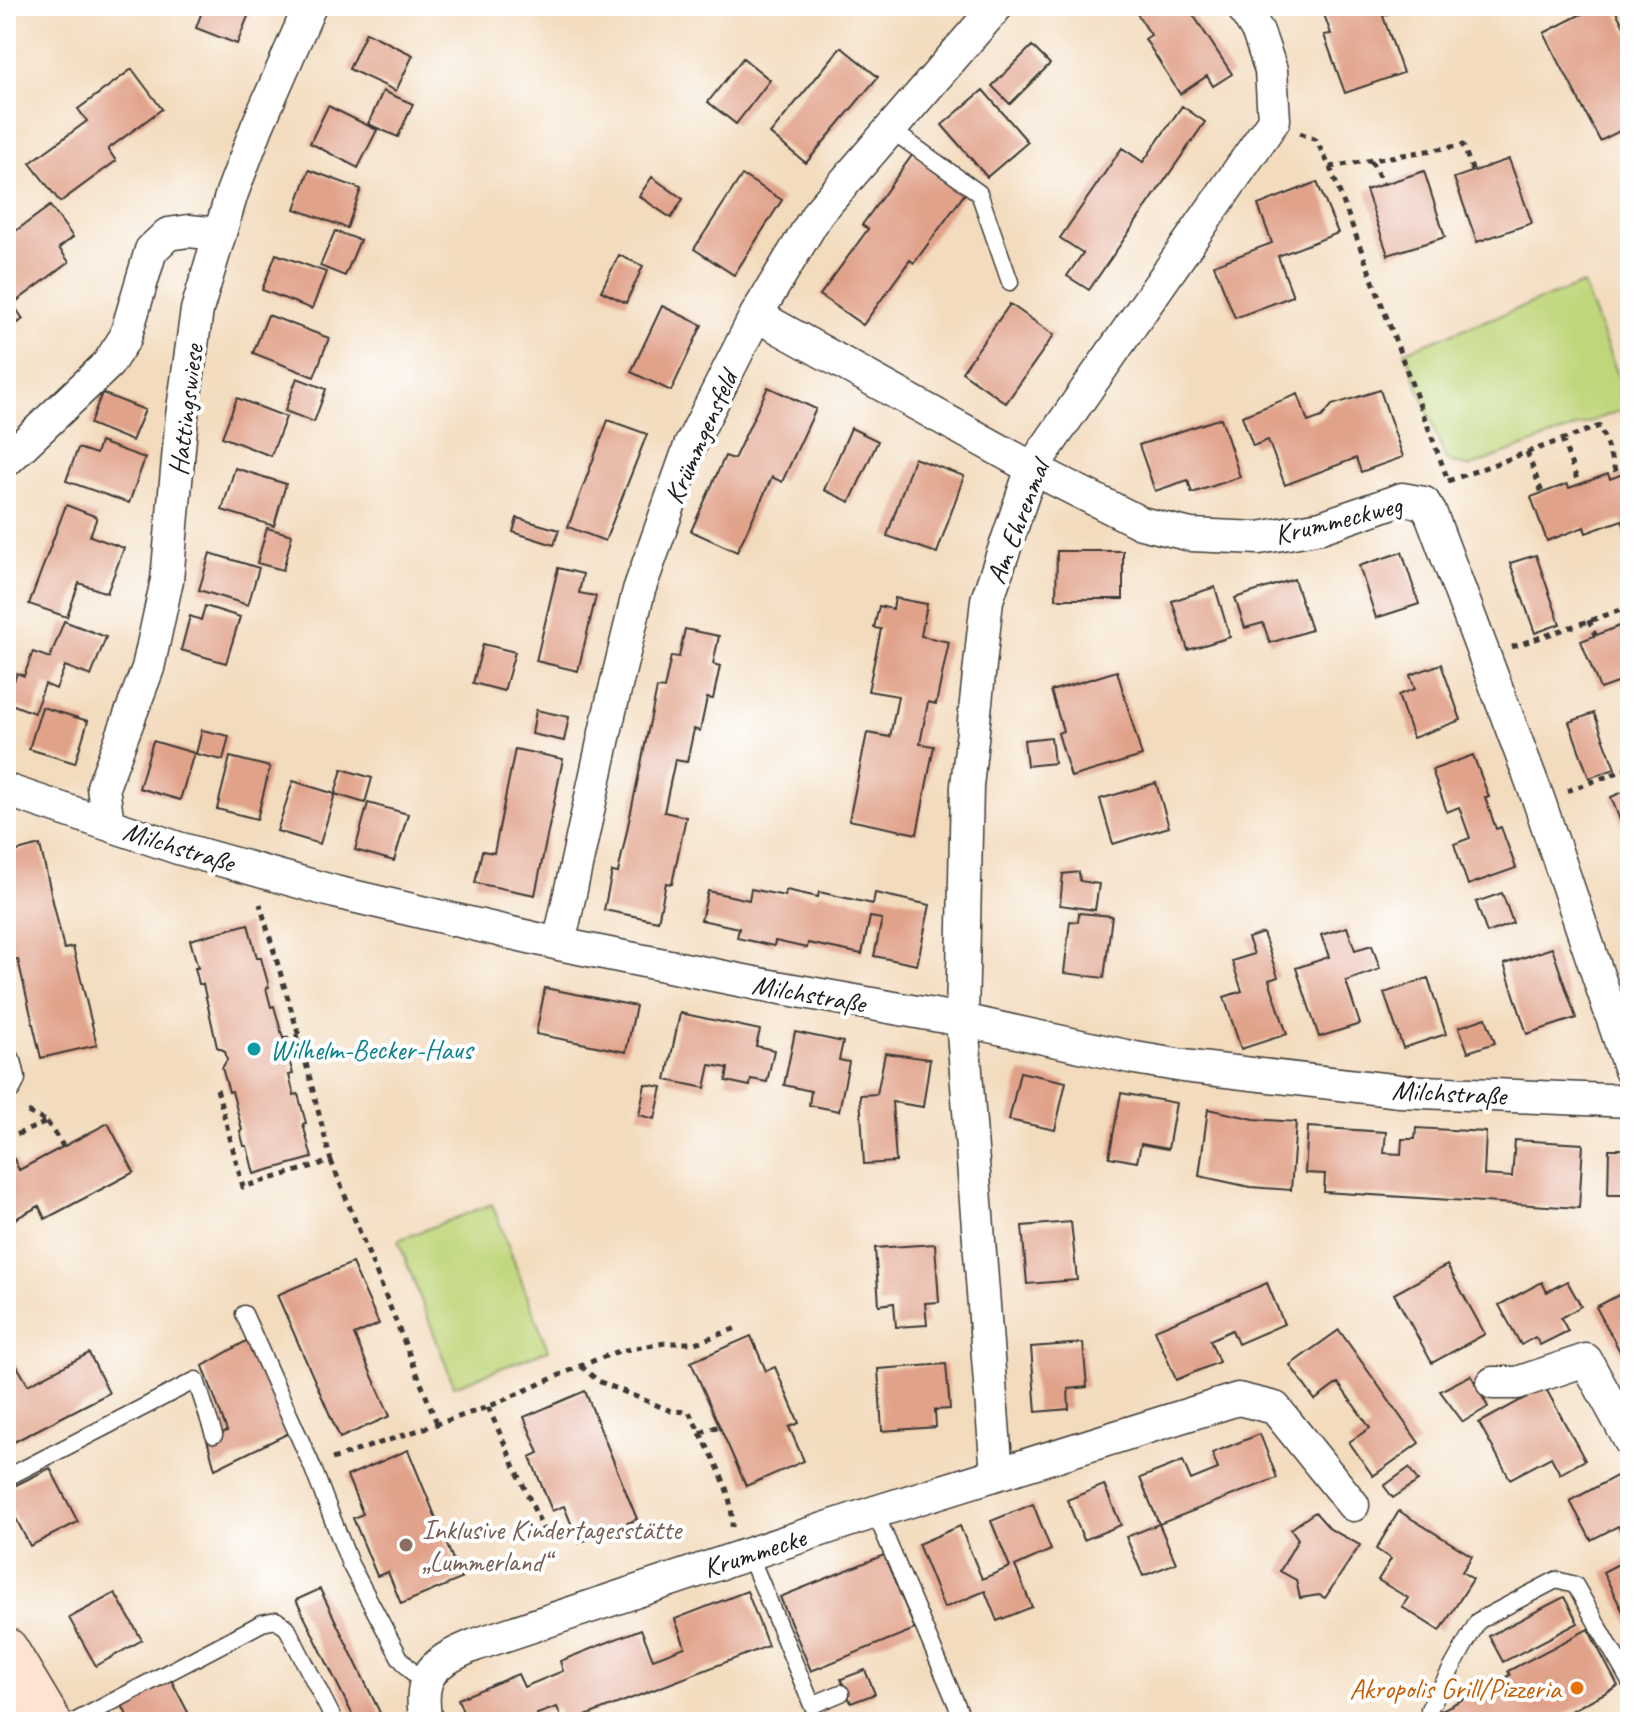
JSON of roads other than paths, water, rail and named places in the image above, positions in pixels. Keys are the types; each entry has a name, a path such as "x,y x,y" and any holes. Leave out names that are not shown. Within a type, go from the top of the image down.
{"main road":[{"path":"6,1650 49,1722"}],"street":[{"name":"Hattingswiese","path":"108,824 103,787 148,668 159,623 171,543 185,386 197,310 232,193 310,6"},
{"name":"Krümmgensfeld","path":"559,944 639,590 690,446 756,315 818,213 997,6"},
{"name":"Am Ehrenmal","path":"962,1020 967,786 987,600 1032,468 1274,120 1271,70 1258,32 1242,6"},
{"path":"6,461 108,364 125,338 151,250 168,234 189,231 219,234"},
{"name":"Krummeckweg","path":"756,315 1032,468 1141,523 1191,535 1259,538 1321,527 1402,499 1424,503 1431,514 1539,801 1630,1070"},
{"name":"Milchstraße","path":"6,790 178,848 335,892 559,944 962,1020 1135,1058 1400,1091 1630,1101"},
{"path":"962,1020 997,1474"},
{"path":"6,1065 13,1096"},
{"path":"1493,1383 1517,1383 1586,1360 1630,1441"},
{"name":"Krummecke","path":"426,1679 438,1664 454,1653 475,1645 875,1512 1238,1399 1275,1408 1353,1505"},
{"path":"426,1679 423,1704 426,1722"}],"lane":[{"path":"890,129 979,193 1010,282"},
{"path":"244,1314 312,1466 350,1564 400,1658 414,1674 426,1679"},
{"path":"6,1478 196,1380 214,1435"},
{"path":"875,1512 964,1722"},
{"path":"740,1557 812,1705 841,1693"},
{"path":"1429,1709 1478,1621 1556,1580 1575,1585 1630,1682"},
{"path":"74,1722 262,1623 276,1620 287,1628 335,1722"}],"place":[{"name":"Wilhelm-Becker-Haus","path":"254,1049"},
{"name":"Inklusive Kindertagesstätte „Lummerland“","path":"406,1545"},
{"name":"Akropolis Grill/Pizzeria","path":"1577,1688"}]}
